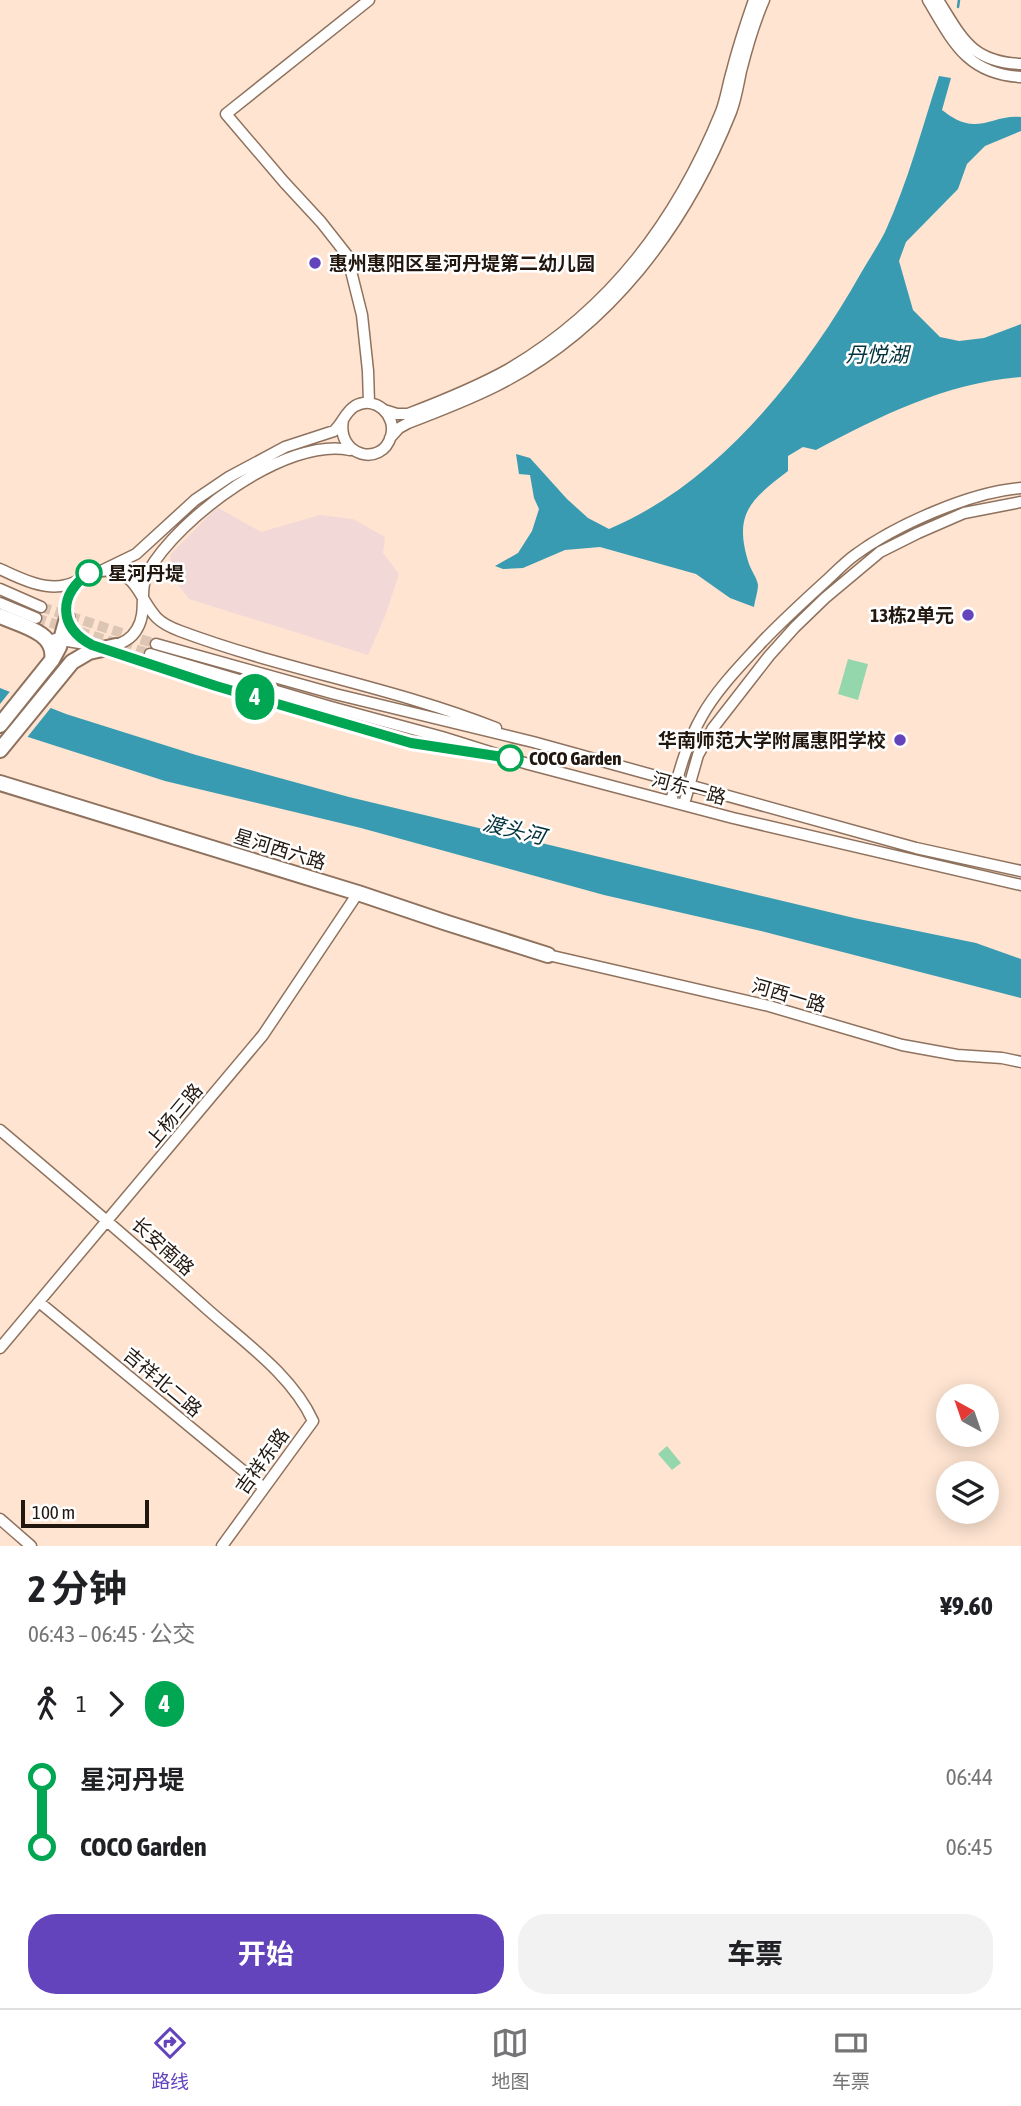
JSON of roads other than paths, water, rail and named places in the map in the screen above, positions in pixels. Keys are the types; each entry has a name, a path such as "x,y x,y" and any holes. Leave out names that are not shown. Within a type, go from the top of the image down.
{"street":[{"path":"369,0 226,114 347,255 362,315 369,403"},
{"path":"0,569 14,576 50,586 64,586 78,581 89,573 136,554 195,500 229,477 285,447 328,434 338,428 353,407 369,403 397,414 408,414 483,382 533,354 598,302 664,223 687,185 722,108 754,0"},
{"path":"0,750 65,668 80,656 127,640 136,632 143,609 143,583 163,550 190,521 217,499 257,474 297,455 337,447 369,454 377,452 384,448 399,428 496,386 522,371 554,350 604,308 630,282 668,234 709,163 732,109 745,54 764,0"},
{"path":"928,0 949,36 979,67 1007,76 1021,77"},
{"path":"938,0 975,52 992,60 1021,64"},
{"path":"384,410 392,424 390,439"},
{"path":"342,420 342,437 352,450"},
{"path":"671,801 690,741 715,696 774,630 853,556 879,540 944,509 1007,489 1021,488"},
{"path":"684,804 698,755 721,718 786,636 825,598 880,552 964,513 1021,502"},
{"path":"102,570 127,577 156,617 180,631 428,703 533,742"},
{"path":"78,581 70,592 66,605 72,630 81,640 216,686 411,743 510,758"},
{"path":"0,589 41,607"},
{"path":"0,603 61,641 103,647"},
{"path":"0,616 32,623 50,641 53,649 51,662"},
{"path":"0,724 51,662 61,641 67,618"},
{"name":"河东一路","path":"156,644 335,694 533,742 916,848 1021,871"},
{"name":"河东一路","path":"150,654 510,758 746,821 1021,885"},
{"name":"星河西六路","path":"0,783 358,893 548,955"},
{"name":"上杨三路","path":"0,1348 263,1035 358,893"},
{"name":"河西一路","path":"548,955 769,1006 902,1045 957,1055 1021,1062"},
{"name":"长安南路","path":"0,1130 108,1220 280,1374 297,1395"},
{"name":"吉祥北二路","path":"39,1302 264,1488"},
{"name":"吉祥东路","path":"222,1546 313,1421 297,1395"},
{"path":"0,1519 31,1546"}],"water":[{"name":"丹悦湖","path":"939,76 951,78 942,110 949,115 970,124 1021,117 1021,131 985,146 967,164 958,189 906,242 899,261 913,310 940,337 959,341 984,338 1021,324 1021,377 993,380 941,394 890,413 816,450 803,447 788,456 788,471 755,500 744,520 745,547 758,585 754,607 730,598 696,574 600,547 565,550 523,568 503,569 495,566 518,553 532,531 539,509 530,475 519,474 516,454 530,458 588,518 609,529 649,509 686,484 721,455 754,422 813,349 839,311 882,237 908,174"},
{"path":"0,688 66,714 196,755 349,797 854,918 976,943 1021,959 1021,998 761,931 604,895 361,828 165,781 0,728"}],"waterway":[{"path":"958,7 959,0"}],"tunnel":[{"path":"41,607 156,644"},
{"path":"36,618 150,654"}],"place":[{"name":"惠州惠阳区星河丹堤第二幼儿园","path":"315,263"},
{"name":"星河丹堤","path":"89,573"},
{"name":"13栋2单元","path":"968,615"},
{"name":"华南师范大学附属惠阳学校","path":"900,740"},
{"name":"COCO Garden","path":"510,758"}],"water label":[{"name":"渡头河","path":"514,830"}]}
